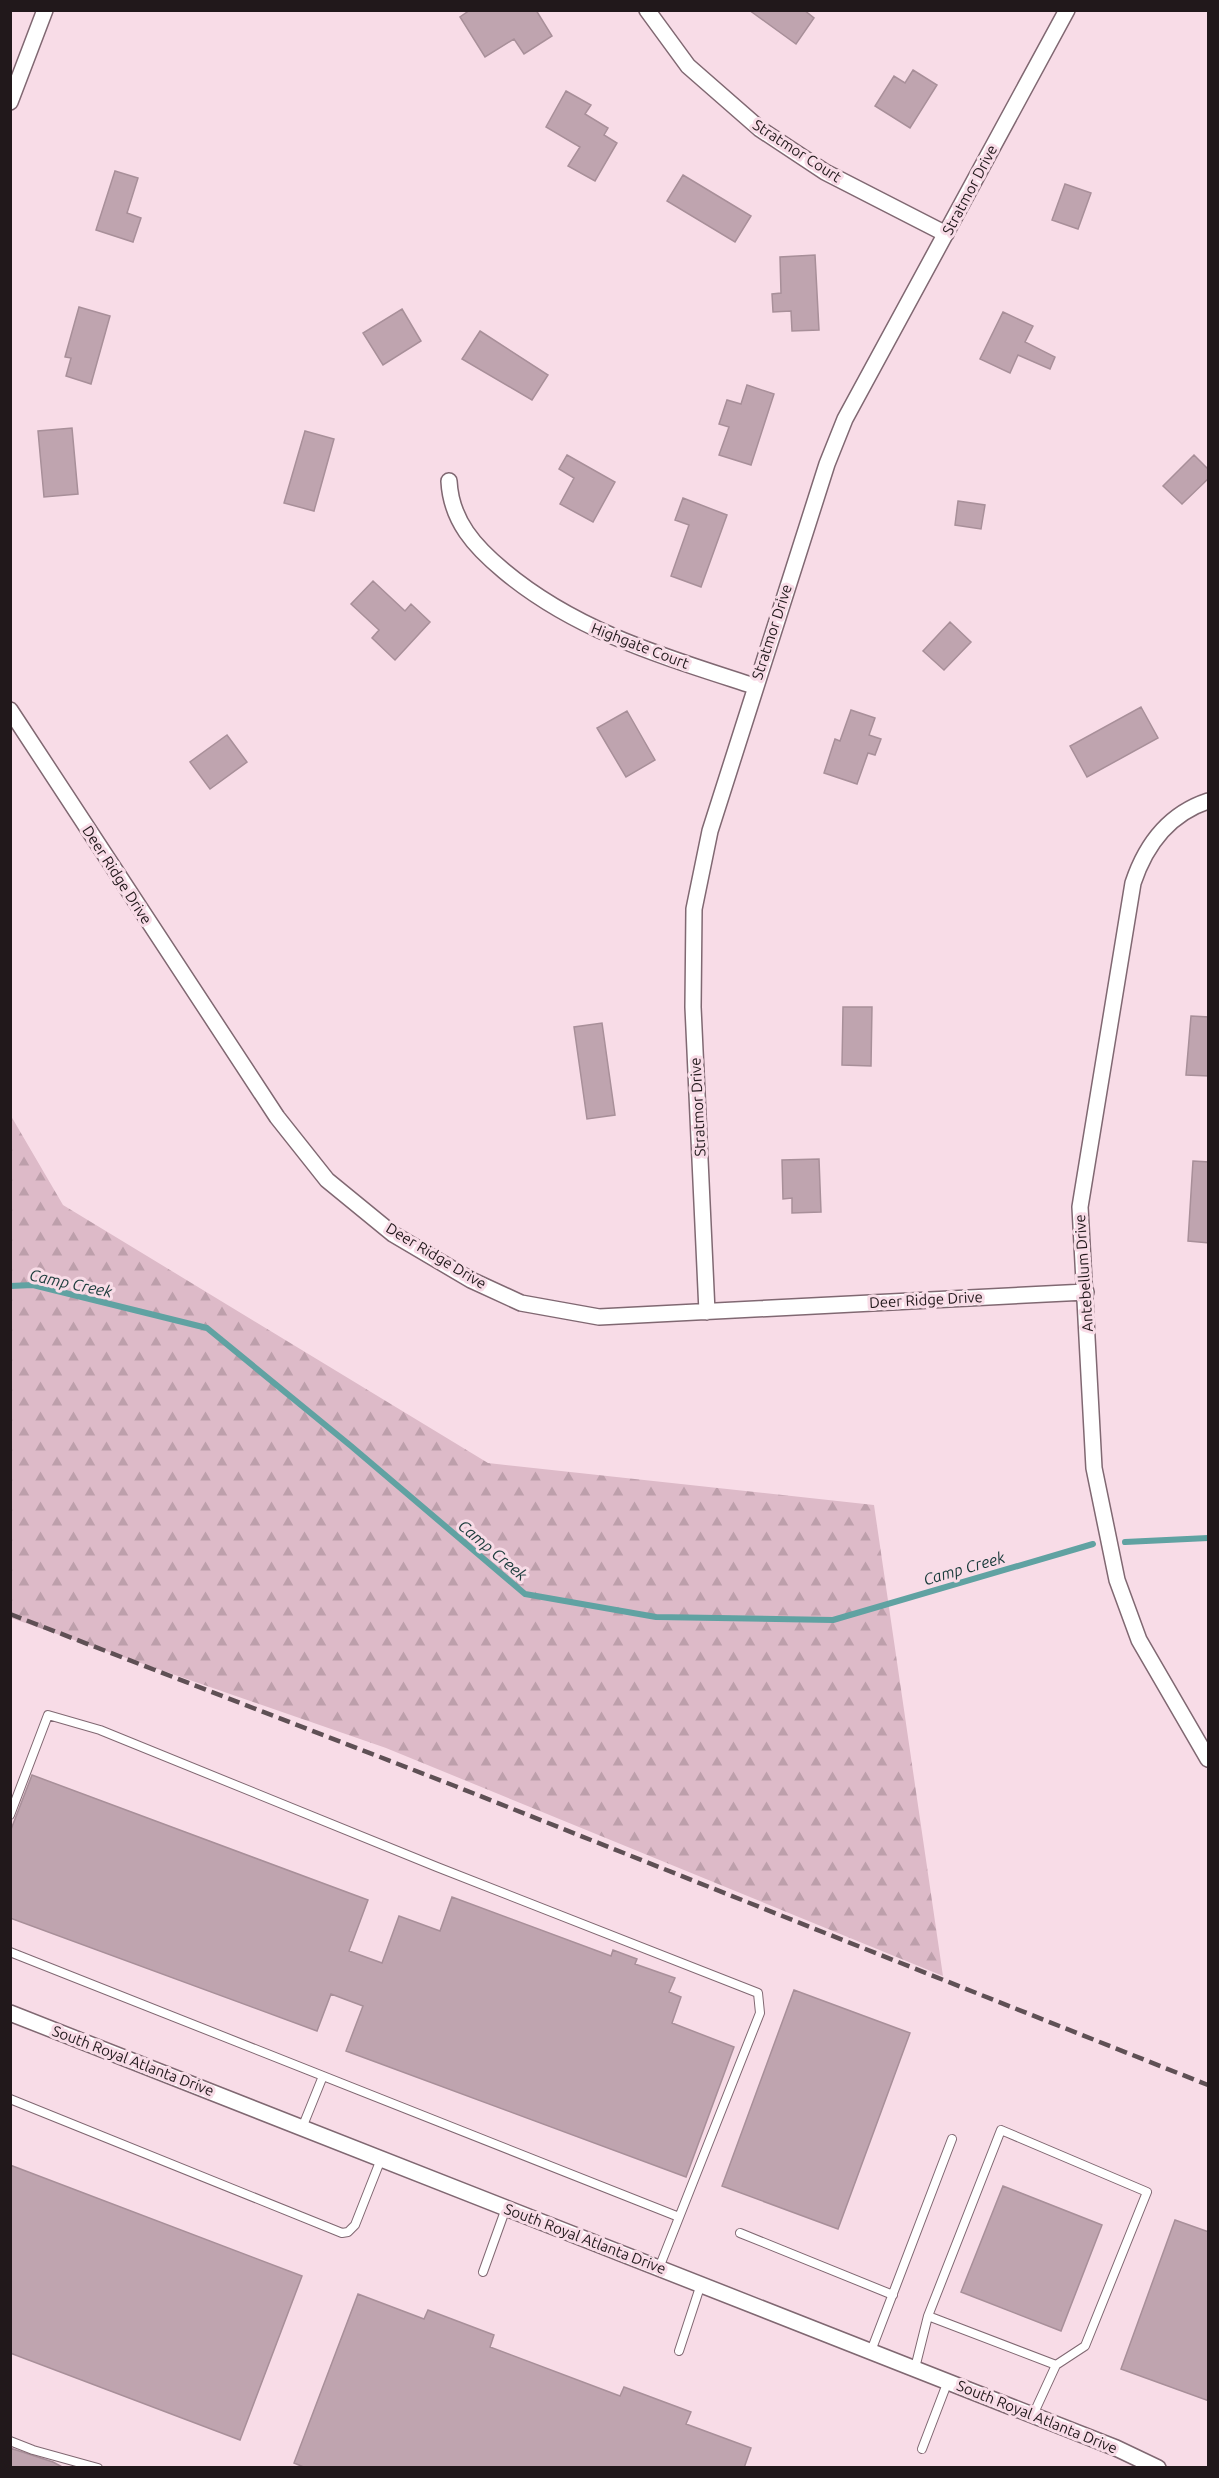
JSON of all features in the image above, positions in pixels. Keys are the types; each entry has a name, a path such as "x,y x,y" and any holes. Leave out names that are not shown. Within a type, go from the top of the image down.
{"street":[{"path":"10,102 45,10"},
{"name":"Stratmor Court","path":"647,10 688,66 760,129 825,172 946,234"},
{"name":"Stratmor Drive","path":"707,1311 693,1007 694,909 710,831 826,464 845,419 1067,10"},
{"name":"Highgate Court","path":"449,481 450,499 459,523 483,553 528,591 576,621 638,648 754,686"},
{"name":"Deer Ridge Drive","path":"10,710 277,1117 327,1180 393,1234 471,1280 521,1303 599,1317 1086,1292"},
{"name":"Antebellum Drive","path":"1209,801 1188,808 1154,838 1141,859 1132,883 1080,1207 1094,1468 1117,1580 1138,1640 1209,1759"},
{"name":"South Royal Atlanta Drive","path":"10,2013 915,2368 1033,2415 1151,2466"}],"lane":[{"path":"10,1815 48,1715 100,1730 437,1867 758,1993 760,2013 659,2268"},
{"path":"10,1952 680,2217"},
{"path":"302,2128 323,2076"},
{"path":"10,2099 342,2233 348,2232 355,2225 381,2159"},
{"path":"915,2368 928,2316 1001,2130 1147,2192 1085,2346 1056,2365 1033,2415"},
{"path":"871,2351 952,2139"},
{"path":"483,2272 506,2208"},
{"path":"740,2233 892,2295"},
{"path":"679,2351 701,2284"},
{"path":"928,2316 1056,2365"},
{"path":"922,2449 948,2382"},
{"path":"10,2441 33,2450 98,2468"}],"green space":[{"path":"11,1116 63,1205 488,1463 874,1505 943,1976 386,1748 11,1618"}],"building":[{"path":"470,10 536,10 552,36 524,54 514,39 485,57 460,17"},
{"path":"749,10 804,10 814,18 796,44"},
{"path":"913,70 937,85 910,128 875,106 894,76 905,83"},
{"path":"566,91 591,105 585,114 608,128 604,135 617,143 595,181 568,166 580,147 546,127"},
{"path":"115,171 138,178 127,213 141,218 133,242 96,230"},
{"path":"683,175 751,216 735,242 667,201"},
{"path":"1065,184 1091,193 1078,229 1052,220"},
{"path":"815,255 819,330 792,331 791,311 773,312 772,294 781,293 780,257"},
{"path":"79,307 110,316 91,384 66,376 71,358 65,357"},
{"path":"402,309 421,341 383,365 363,333"},
{"path":"1003,312 1033,326 1025,342 1055,357 1050,369 1018,355 1010,373 980,359"},
{"path":"480,331 548,375 532,400 462,359"},
{"path":"747,385 774,394 751,465 719,455 729,427 719,424 727,400 741,404"},
{"path":"72,428 78,494 44,497 38,431"},
{"path":"305,431 334,439 314,511 284,503"},
{"path":"567,455 615,482 593,522 560,504 574,478 559,469"},
{"path":"1194,455 1209,470 1209,478 1182,504 1163,486"},
{"path":"683,498 727,515 701,587 671,576 689,525 675,520"},
{"path":"958,501 985,505 981,529 955,525"},
{"path":"373,581 405,611 411,604 430,622 395,660 372,638 379,630 351,604"},
{"path":"950,622 971,642 944,670 923,651"},
{"path":"1141,707 1158,738 1087,777 1070,746"},
{"path":"851,710 875,718 869,735 881,739 875,755 868,753 857,784 824,773 835,739 840,741"},
{"path":"627,711 655,760 626,777 597,728"},
{"path":"227,735 247,762 210,789 190,762"},
{"path":"843,1007 872,1007 871,1066 842,1065"},
{"path":"1191,1016 1209,1017 1209,1076 1186,1075"},
{"path":"602,1023 615,1115 587,1119 574,1027"},
{"path":"819,1159 821,1212 792,1213 792,1198 783,1199 782,1160"},
{"path":"1193,1161 1209,1162 1209,1243 1188,1241"},
{"path":"32,1775 368,1900 349,1951 382,1963 399,1916 440,1931 452,1897 611,1956 613,1950 637,1959 635,1964 675,1978 669,1992 681,1997 672,2023 734,2047 686,2177 346,2051 363,2006 331,1994 317,2031 10,1918 10,1832"},
{"path":"794,1990 910,2033 838,2229 722,2186"},
{"path":"10,2165 302,2276 240,2440 10,2353"},
{"path":"1003,2186 1102,2225 1061,2331 961,2292"},
{"path":"1175,2220 1209,2232 1209,2401 1121,2369"},
{"path":"358,2294 424,2319 428,2310 494,2335 490,2347 620,2396 624,2387 691,2412 686,2424 751,2448 744,2468 306,2468 294,2463"},
{"path":"10,2448 53,2462 64,2468 10,2468"}],"waterway":[{"name":"Camp Creek","path":"10,1286 33,1285 207,1328 351,1446 525,1594 656,1617 833,1620 1093,1544"},
{"name":"Camp Creek","path":"1125,1542 1208,1538"}],"railway":[{"path":"10,1614 455,1786 1208,2085"}]}
